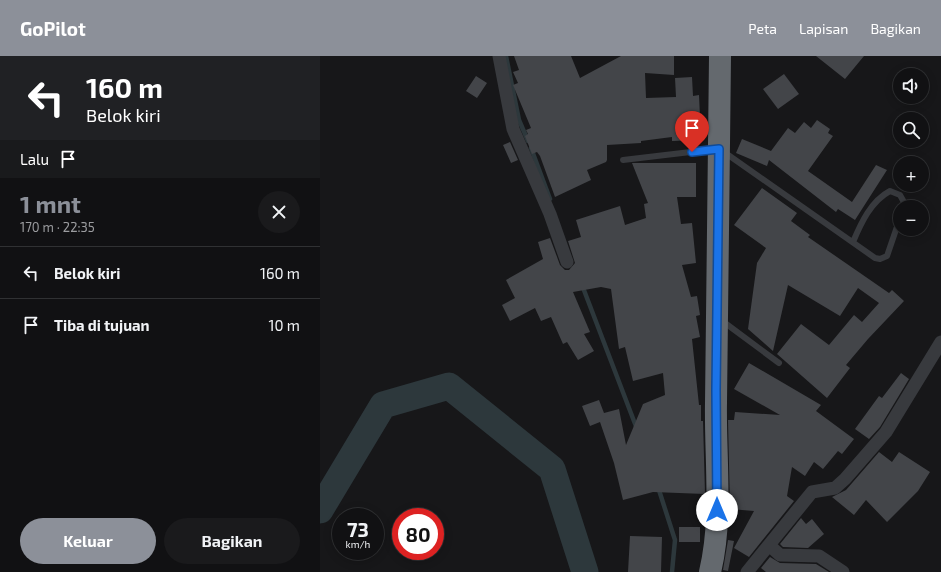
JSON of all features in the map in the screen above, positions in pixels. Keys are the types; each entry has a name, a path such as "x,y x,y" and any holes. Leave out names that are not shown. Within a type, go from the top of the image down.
{"highway":[{"path":"710,572 715,554 717,510 717,318 720,56"}],"street":[{"path":"499,56 513,129 550,214 567,262"},
{"path":"746,572 812,492 831,489 840,483 886,432 941,342"},
{"path":"769,544 780,555 823,557 843,572"}],"lane":[{"path":"623,160 719,149 875,258 880,259 887,256 894,236"},
{"path":"853,242 866,214 885,194 890,191 900,195 903,200"},
{"path":"717,318 779,363"}],"building":[{"path":"514,56 571,56 580,78 621,56 674,56 674,75 645,73 646,98 676,97 675,78 692,77 693,96 699,95 701,140 672,141 672,137 641,141 641,143 607,145 606,162 587,170 591,180 555,197 540,156 537,152 532,154 525,136 528,134 526,130 531,128 513,85 518,83 513,72 519,70"},
{"path":"816,56 864,56 845,79"},
{"path":"784,74 799,94 778,109 763,89"},
{"path":"476,76 487,83 477,98 466,91"},
{"path":"817,120 830,129 828,133 833,136 808,171 852,202 876,165 887,170 855,220 838,209 836,212 769,160 767,166 736,153 742,139 771,151 788,128 795,133 804,122 811,128"},
{"path":"510,142 518,160 511,163 503,145"},
{"path":"632,163 696,163 696,197 677,197 681,224 692,223 696,263 682,265 691,297 697,296 700,315 696,316 700,337 692,339 699,405 701,405 701,421 703,421 705,494 653,492 623,500 614,463 600,422 590,426 582,406 599,400 604,413 619,409 626,445 643,404 665,395 663,373 633,381 625,347 619,349 611,289 601,287 573,292 590,332 584,334 594,351 578,360 567,342 563,344 551,317 541,321 535,308 510,321 502,305 515,298 506,280 543,259 538,242 550,238 560,265 565,270 569,270 575,263 568,241 581,237 576,220 620,206 625,225 646,218 644,204 648,203"},
{"path":"762,188 797,213 791,221 810,235 808,237 889,293 892,290 904,301 846,365 850,368 827,398 777,354 801,324 829,345 854,315 862,322 879,303 858,288 840,316 788,285 773,351 748,329 757,263 766,248 734,225"},
{"path":"749,363 821,405 816,411 854,439 842,454 838,451 823,469 814,462 805,476 792,467 787,496 794,501 749,557 734,548 754,511 730,509 728,420 734,420 735,412 780,415 734,389"},
{"path":"901,373 909,379 880,427 869,439 855,429 879,396 882,398"},
{"path":"879,452 892,462 899,452 930,472 918,491 887,522 866,500 854,515 832,497 846,490"},
{"path":"801,518 806,524 812,519 824,534 808,548 783,547 780,544"},
{"path":"679,527 700,527 700,542 679,542"},
{"path":"630,536 662,537 661,572 628,572"},
{"path":"728,540 734,541 728,571 723,570"},
{"path":"770,557 780,563 816,564 829,572 766,572 761,568"}],"waterway":[{"path":"506,56 519,120 528,141"},
{"path":"531,148 550,199"},
{"path":"582,285 637,429"},
{"path":"320,510 383,405 449,386 552,469 585,572"},
{"path":"658,487 675,540 672,572"}],"route":[{"path":"692,152 719,149 716,390 717,510"}]}
